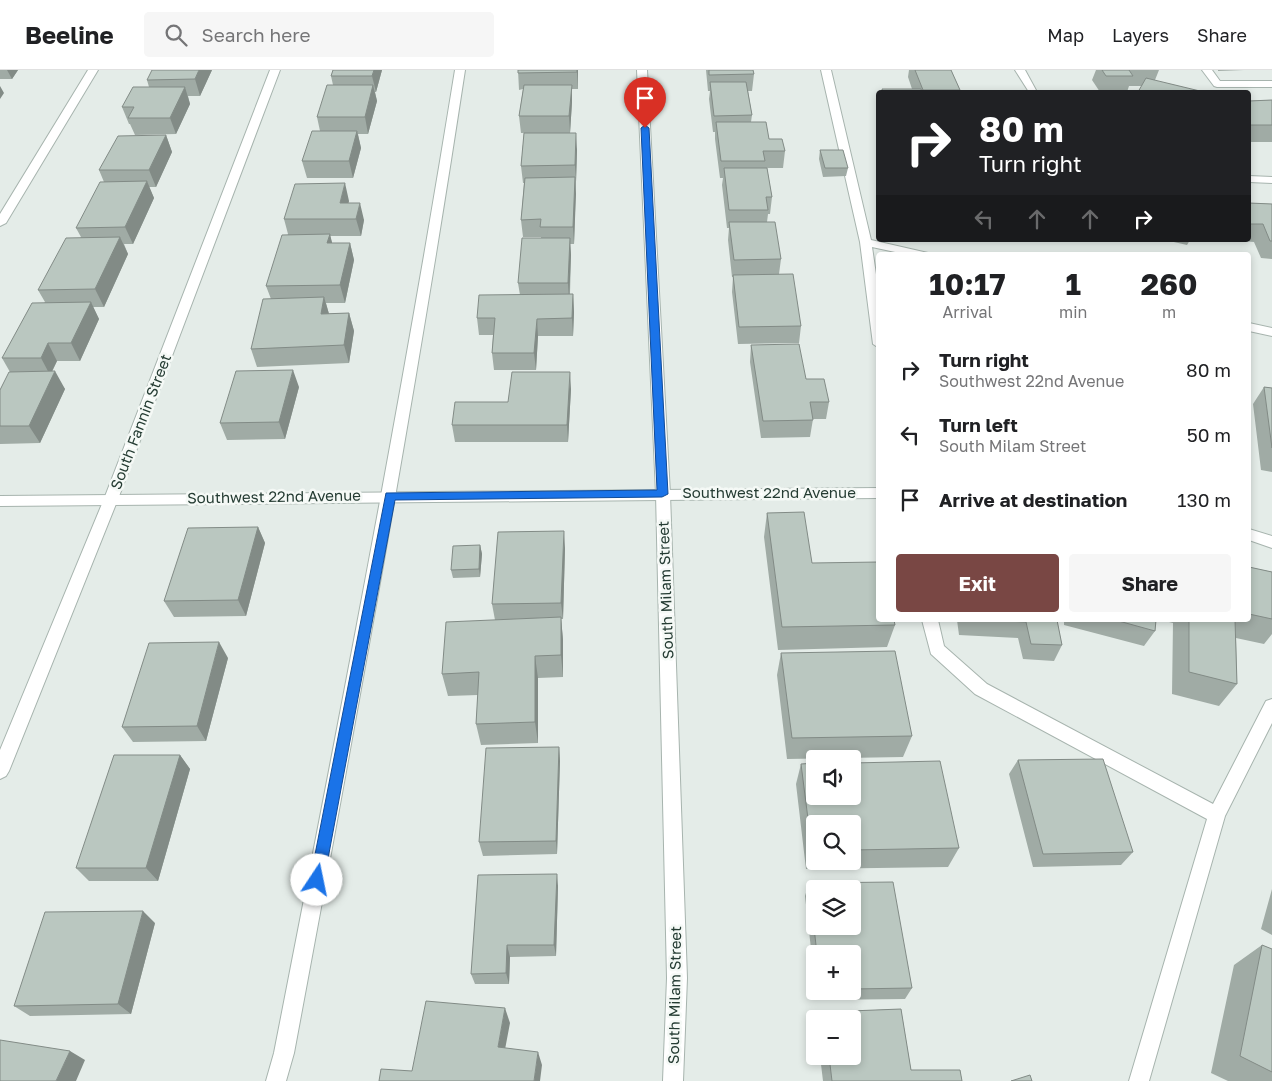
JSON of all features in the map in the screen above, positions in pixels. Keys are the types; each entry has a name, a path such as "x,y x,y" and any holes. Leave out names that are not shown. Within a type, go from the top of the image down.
{"street":[{"path":"0,223 93,70"},
{"name":"South Fannin Street","path":"0,771 112,499 275,70"},
{"path":"276,1081 284,1053 390,496 433,248 460,70"},
{"name":"South Milam Street","path":"642,70 662,494 677,978 674,1081"},
{"path":"826,70 866,242 876,320"},
{"path":"1020,70 1032,90"},
{"path":"1207,70 1217,84 1272,84"},
{"path":"1251,179 1272,180"},
{"path":"866,242 911,252"},
{"path":"1251,327 1272,332"},
{"name":"Southwest 22nd Avenue","path":"0,501 876,493"},
{"path":"1251,536 1272,542"},
{"path":"930,622 937,649 981,689 1217,815"},
{"path":"1139,1081 1217,815 1272,706"}],"building":[{"path":"152,70 199,70 195,79 147,80"},
{"path":"333,70 374,70 372,76 331,76"},
{"path":"518,70 577,70 577,72 518,73"},
{"path":"709,70 753,70 754,74 709,75"},
{"path":"915,70 951,70 960,90 923,90"},
{"path":"1102,70 1129,70 1133,76 1106,76"},
{"path":"1146,78 1196,90 1139,90"},
{"path":"710,82 746,82 752,115 714,116"},
{"path":"327,85 373,85 365,117 317,117"},
{"path":"524,85 572,85 569,116 519,116"},
{"path":"133,87 185,87 170,118 128,118 134,107 122,107"},
{"path":"882,89 921,90 882,90"},
{"path":"1272,100 1272,125 1251,125 1251,101"},
{"path":"716,122 766,122 769,139 782,139 785,151 763,151 765,161 721,161"},
{"path":"312,131 357,131 349,161 302,161"},
{"path":"524,133 576,133 575,165 521,166"},
{"path":"166,135 149,170 99,170 118,136"},
{"path":"820,150 843,150 848,168 825,168"},
{"path":"724,168 767,168 772,197 766,197 768,210 729,210"},
{"path":"575,177 573,227 540,227 541,219 521,220 525,178"},
{"path":"147,181 125,227 76,228 100,182"},
{"path":"345,183 340,203 360,203 356,219 284,219 295,184"},
{"path":"1251,203 1272,204 1272,241 1270,241 1263,224 1251,224"},
{"path":"729,222 775,222 781,259 734,260"},
{"path":"330,234 327,243 350,243 340,285 266,286 282,235"},
{"path":"120,237 95,289 38,290 66,238"},
{"path":"522,238 570,238 568,283 518,283"},
{"path":"793,274 801,326 739,327 733,275"},
{"path":"573,294 572,318 537,319 534,353 492,353 495,318 477,318 479,295"},
{"path":"324,297 321,314 349,313 344,345 251,349 263,299"},
{"path":"91,302 71,343 48,343 41,358 2,358 32,303"},
{"path":"799,344 806,379 824,379 829,402 810,402 813,420 763,421 751,345"},
{"path":"293,370 279,422 220,423 236,371"},
{"path":"55,371 29,426 0,426 0,390 9,372"},
{"path":"512,372 570,372 567,425 452,425 455,402 508,402"},
{"path":"1264,387 1272,388 1272,448"},
{"path":"804,512 812,563 876,562 876,622 894,622 895,625 782,627 767,513"},
{"path":"258,527 238,600 164,601 188,528"},
{"path":"564,531 561,603 492,604 498,532"},
{"path":"480,545 479,569 451,570 453,546"},
{"path":"1251,567 1272,572 1272,619 1251,614"},
{"path":"561,617 561,655 535,656 535,722 476,724 479,672 442,674 446,622"},
{"path":"1026,622 1057,622 1062,645 1031,644"},
{"path":"1122,622 1156,622 1155,631"},
{"path":"1189,622 1235,622 1237,684 1189,672"},
{"path":"219,642 197,726 122,727 149,643"},
{"path":"895,651 912,736 792,738 781,653"},
{"path":"559,747 556,841 479,842 486,748"},
{"path":"114,755 180,755 146,868 76,868"},
{"path":"1103,759 1133,852 1043,854 1018,760"},
{"path":"940,761 959,848 861,850 861,815 808,815 806,805 861,805 861,763"},
{"path":"801,764 806,764 806,803"},
{"path":"557,874 554,945 507,945 506,973 471,974 478,875"},
{"path":"861,882 893,882 912,988 861,989 861,945 816,945 815,935 861,935"},
{"path":"143,911 118,1004 14,1006 45,912"},
{"path":"1262,945 1272,949 1272,1072 1240,1056"},
{"path":"426,1001 505,1008 498,1047 538,1052 534,1081 379,1081 381,1069 412,1071"},
{"path":"901,1009 911,1070 960,1070 962,1081 832,1081 830,1065 861,1065 861,1011"},
{"path":"0,1040 70,1051 56,1081 0,1081"},
{"path":"1030,1075 1032,1081 1011,1081"}],"route":[{"path":"317,880 390,496 662,494 645,128"}]}
